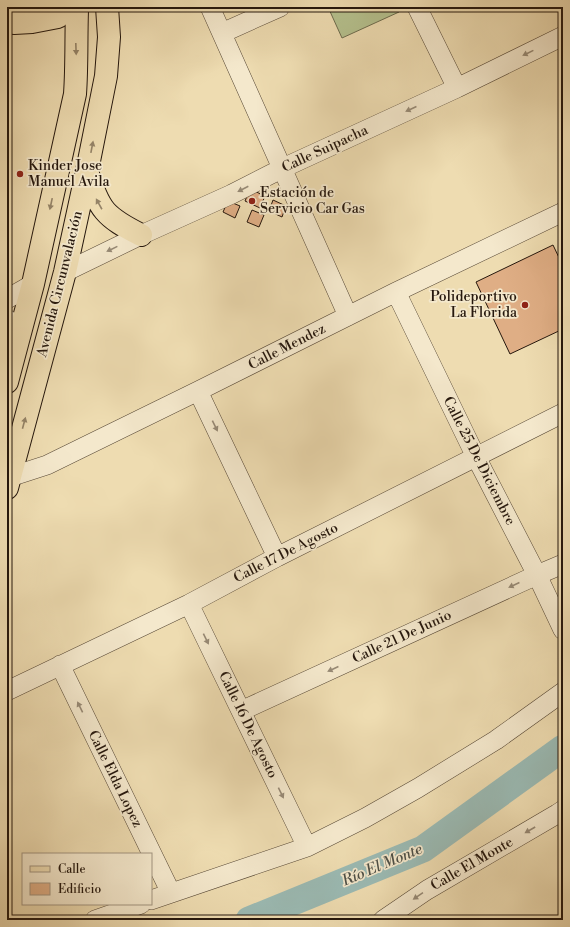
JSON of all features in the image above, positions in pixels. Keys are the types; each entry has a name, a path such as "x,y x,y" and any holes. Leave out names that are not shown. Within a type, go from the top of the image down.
{"main road":[{"path":"11,25 31,7"},
{"path":"11,25 58,17 72,8 93,11 101,7"},
{"name":"Avenida Circunvalación","path":"8,482 64,272 87,171 106,76 109,37 107,7"},
{"name":"Avenida Circunvalación","path":"7,382 34,284 75,94 77,68 72,8"},
{"path":"87,171 94,194 103,210 119,224 141,235"}],"street":[{"path":"210,7 348,316"},
{"path":"222,33 280,7"},
{"path":"417,7 457,88"},
{"name":"Calle Suipacha","path":"64,272 232,194 283,168 457,88 563,36"},
{"name":"Calle Mendez","path":"8,482 47,465 396,292 561,217"},
{"path":"7,299 34,284"},
{"name":"Calle 25 De Diciembre","path":"396,292 476,457 537,575 563,630"},
{"path":"7,319 18,341"},
{"path":"198,391 277,557"},
{"name":"Calle 17 De Agosto","path":"7,691 189,604 277,557 563,413"},
{"name":"Calle 21 De Junio","path":"241,711 563,564"},
{"name":"Calle 16 De Agosto","path":"189,604 307,847"},
{"name":"Calle Elda Lopez","path":"60,665 152,853"},
{"path":"152,900 307,847 365,818 418,788 496,740 563,692"},
{"name":"Calle El Monte","path":"383,920 427,890 563,810"},
{"name":"Calle Elda Lopez","path":"152,854 171,893"},
{"path":"95,920 138,905"}],"green space":[{"path":"328,7 397,7 399,12 342,38"}],"building":[{"path":"250,189 265,196 260,208 245,201"},
{"path":"273,200 286,206 282,217 269,211"},
{"path":"228,201 240,206 235,218 223,212"},
{"path":"252,210 264,215 259,227 247,222"},
{"name":"Polideportivo La Florida","path":"553,245 563,266 563,329 510,354 476,282"}],"waterway":[{"name":"Río El Monte","path":"249,920 423,849 563,748"}],"place":[{"name":"Kinder Jose Manuel Avila","path":"20,174"},
{"name":"Estación de Servicio Car Gas","path":"252,201"},
{"name":"Polideportivo La Florida","path":"525,305"}]}
